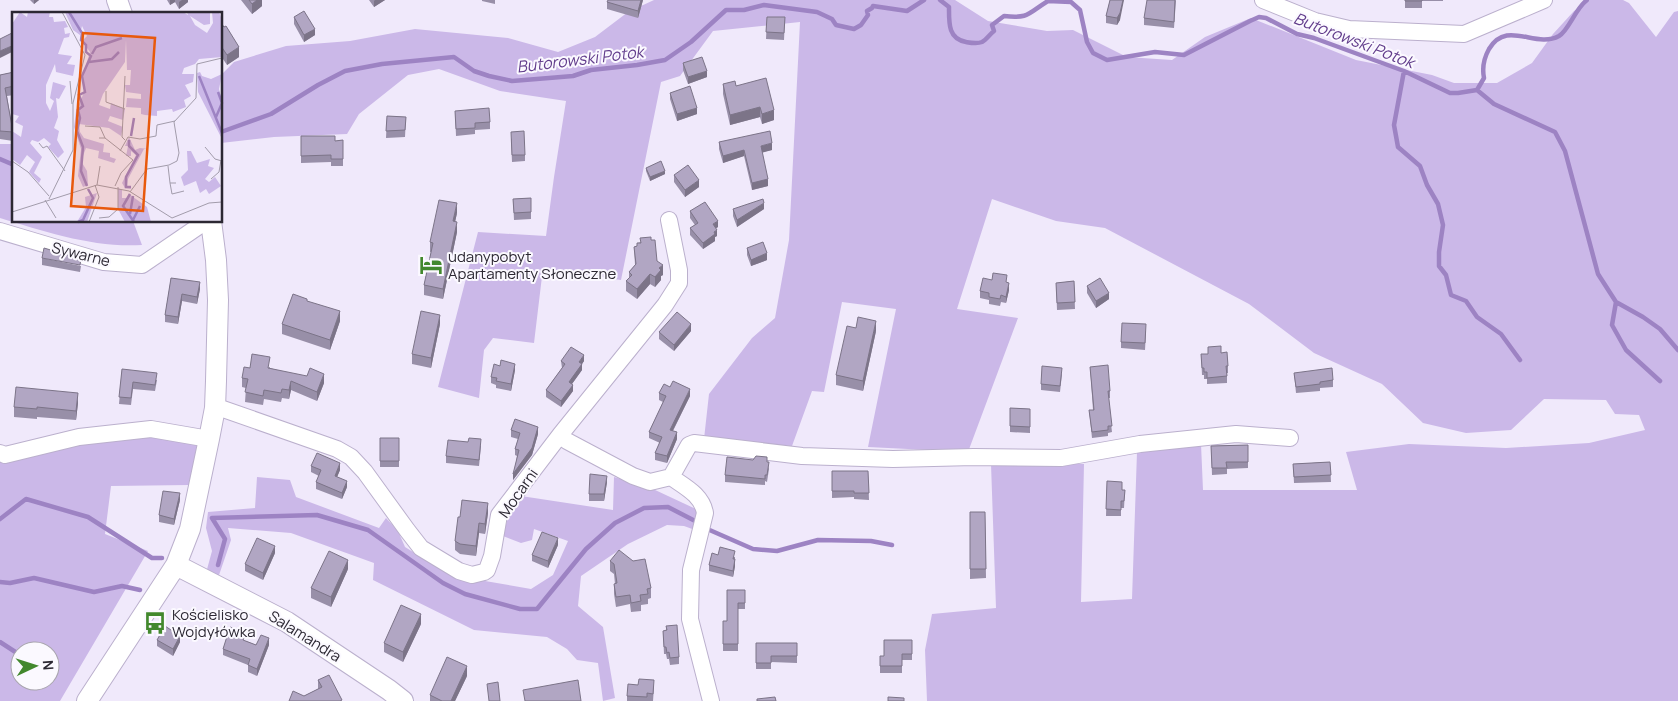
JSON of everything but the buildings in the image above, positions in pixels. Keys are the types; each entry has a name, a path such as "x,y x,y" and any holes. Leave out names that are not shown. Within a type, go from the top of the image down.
{"street":[{"path":"117,0 121,12"},
{"path":"1263,0 1315,21 1349,29 1464,34 1544,0"},
{"name":"Mocarni","path":"214,408 222,409 336,449 351,457 365,472 422,548 459,571 472,575 487,570 492,556 499,515 560,435 665,305 680,283 669,220"},
{"name":"Sywarne","path":"0,231 104,262 142,265 199,226 209,222"},
{"path":"87,701 176,565 190,529 209,439 218,365 218,300 211,222"},
{"path":"0,453 5,455 80,438 151,429 209,439"},
{"path":"670,478 688,445 694,443 802,456 893,459 974,457 1061,458 1140,444 1236,434 1290,438"},
{"path":"560,435 575,446 633,476 650,482 670,478 696,495 704,504 705,513 691,570 690,619 711,701"},
{"name":"Salamandra","path":"176,565 287,622 403,701"}],"shaded area":[{"path":"654,0 955,0 988,21 1047,31 1073,30 1127,57 1172,60 1205,37 1251,18 1356,60 1432,75 1454,83 1497,83 1532,63 1553,34 1574,11 1590,0 1623,0 1629,3 1656,37 1674,12 1678,11 1678,701 927,701 925,650 932,614 996,608 991,464 1084,464 1081,602 1132,599 1137,452 1201,444 1203,490 1357,490 1346,452 1409,444 1506,448 1589,443 1645,430 1639,415 1615,414 1606,400 1544,399 1511,430 1466,433 1423,423 1382,384 1314,353 1249,304 1105,228 1056,221 992,199 957,309 1018,318 968,452 868,447 896,309 842,302 824,392 812,391 792,446 704,439 709,394 752,338 775,318 789,240 800,22 713,31 680,76 661,82 621,280 543,268 534,343 493,338 484,350 479,398 438,387 478,232 546,236 566,101 500,91 439,69 408,75 359,114 347,134 274,137 222,143 222,74 234,62 286,46 350,41 415,29 508,38 558,52 595,37 628,12"},
{"path":"0,144 12,144 12,221 0,218"},
{"path":"14,222 133,222 142,245 106,244 52,233"},
{"path":"155,435 197,445 189,485 111,486 105,534 148,551 60,701 0,701 0,459 55,448"},
{"path":"257,477 290,480 296,497 379,528 386,518 398,531 405,547 450,575 531,589 553,575 568,541 534,529 532,540 521,543 503,536 509,513 521,496 613,510 614,477 653,489 698,510 695,530 684,526 667,525 628,544 581,576 578,606 603,627 615,698 603,701 598,663 577,660 567,649 547,637 474,630 373,580 374,563 291,533 228,528 231,540 218,578 206,573 212,551 206,528 208,512 255,508"}],"waterway":[{"name":"Butorowski Potok","path":"222,132 271,114 345,71 382,64 454,57 474,71 512,81 573,76 591,70 665,60 691,42 726,10 744,10 764,5 817,12 832,19 836,25 854,29 861,25 868,15 867,11 873,6 907,11 924,0"},
{"name":"Butorowski Potok","path":"940,0 949,7 951,29 956,38 974,43 980,43 985,40 994,31 992,25 1004,16 1024,16 1048,1 1071,2 1080,10 1087,42 1093,53 1107,60 1155,52 1184,55 1250,21 1259,17 1266,18 1297,34 1314,38 1404,71 1450,93 1477,90 1484,78 1483,67 1486,56 1496,40 1504,36 1513,35 1540,39 1550,39 1559,36 1587,0"},
{"path":"1404,71 1394,125 1398,147 1420,166 1427,185 1438,204 1443,225 1439,266 1446,275 1451,295 1466,301 1477,317 1501,334 1520,360"},
{"path":"1477,90 1494,104 1555,132 1565,151 1598,274 1616,302 1612,325 1626,350 1660,381"},
{"name":"Butorowski Potok","path":"0,159 12,164"},
{"path":"1616,302 1660,329 1678,350"},
{"path":"0,519 26,499 88,517 152,558 162,558"},
{"path":"218,565 225,539 212,518 317,515 368,530 443,583 465,594 520,609 537,609 586,549 615,523 644,508 668,507 699,523"},
{"path":"705,528 753,549 777,551 818,540 871,541 892,545"},
{"path":"0,582 10,583 34,578 94,592 122,586 140,590"},
{"path":"0,642 10,648"}],"place":[{"name":"udanypobyt Apartamenty Słoneczne","path":"431,265"},
{"name":"Kościelisko Wojdyłówka","path":"155,623"}]}
